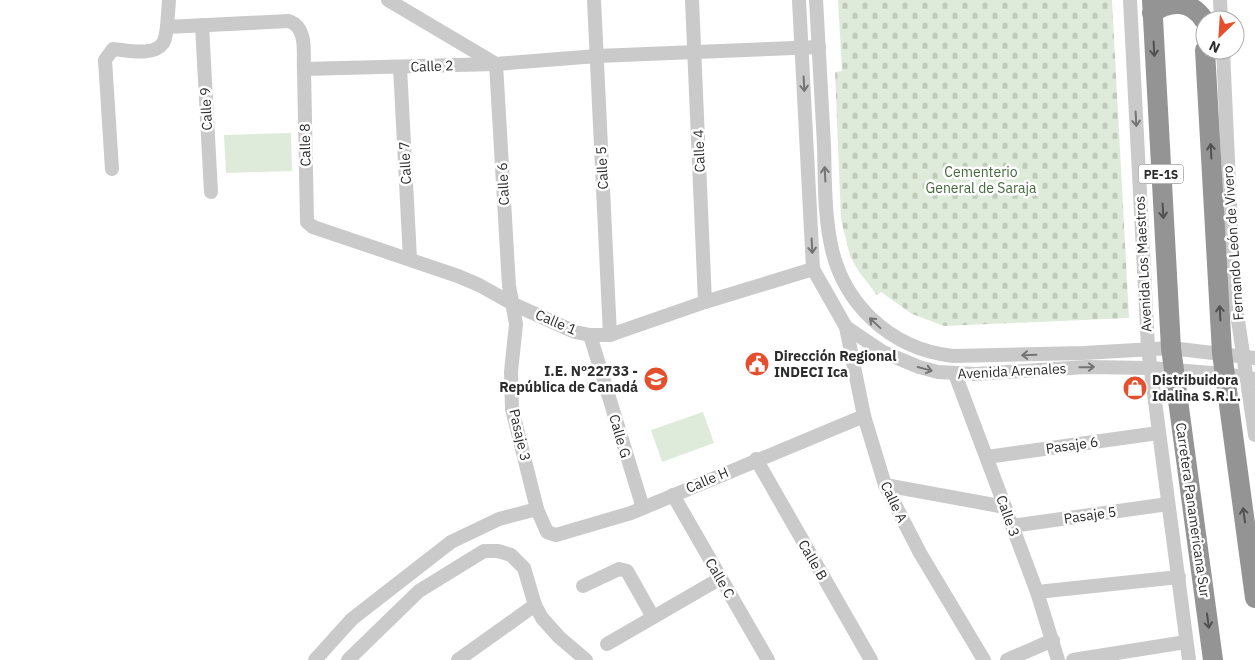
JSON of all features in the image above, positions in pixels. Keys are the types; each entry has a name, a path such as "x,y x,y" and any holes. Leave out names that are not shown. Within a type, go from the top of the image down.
{"highway":[{"path":"1152,7 1184,4 1195,11"},
{"name":"Carretera Panamericana Sur","path":"1152,7 1171,348 1213,660"},
{"path":"1206,60 1222,353 1255,598"}],"street":[{"path":"112,169 105,60 112,49 146,51 156,49 164,43 169,0"},
{"path":"388,0 496,64"},
{"name":"Calle 5","path":"594,0 610,335"},
{"name":"Calle 4","path":"692,0 705,302"},
{"name":"Avenida Arenales","path":"799,0 813,269 846,327 870,344 909,363 938,372 955,374 1086,367 1150,368 1224,374 1252,379"},
{"name":"Avenida Arenales","path":"816,0 830,242 846,285 855,301 878,325 906,344 930,352 953,356 1084,353 1171,348 1249,357"},
{"name":"Avenida Los Maestros","path":"1130,0 1148,348"},
{"path":"1212,10 1220,0"},
{"path":"167,27 289,21 298,24 302,31 304,69"},
{"name":"Calle 9","path":"202,25 211,192"},
{"name":"Calle 2","path":"304,69 496,64 597,56 819,47"},
{"name":"Fernando León de Vivero","path":"1223,60 1233,268 1252,379 1255,435"},
{"name":"Calle 6","path":"496,64 509,286 514,304"},
{"name":"Calle 7","path":"400,66 410,259"},
{"name":"Calle 8","path":"304,69 307,222"},
{"name":"Calle 1","path":"307,222 320,231 410,259 479,285 514,304 575,332 590,335 610,335 705,302 813,269"},
{"name":"Pasaje 3","path":"514,304 516,324 511,372 512,409 537,509 547,532"},
{"name":"Calle A","path":"846,327 864,416 885,485 920,553 984,660"},
{"name":"Calle G","path":"590,335 642,508"},
{"name":"Carretera Panamericana Sur","path":"1148,348 1189,660"},
{"name":"Calle 3","path":"955,374 1037,592 1058,660"},
{"name":"Calle H","path":"547,532 556,535 642,508 756,459 864,416"},
{"name":"Pasaje 6","path":"987,457 1158,434"},
{"name":"Calle B","path":"756,459 870,660"},
{"path":"885,485 1005,507"},
{"name":"Calle C","path":"673,495 767,660"},
{"name":"Pasaje 5","path":"1012,526 1168,504"},
{"path":"315,660 352,619 451,542 493,521 537,509"},
{"path":"348,660 419,591 484,551 498,550 511,555 524,568 535,605 542,618 559,637 586,660"},
{"path":"583,586 619,569 627,571 653,617"},
{"path":"1037,592 1179,576"},
{"path":"607,644 720,578"},
{"path":"463,659 535,605"},
{"path":"1006,660 1053,640"},
{"path":"1073,660 1186,642"}],"green space":[{"name":"Cementerio General de Saraja","path":"838,0 1112,0 1129,318 944,326 912,314 881,292 877,295 859,272 850,256 841,219 835,72 842,71"},
{"path":"291,133 292,171 226,173 224,135"},
{"path":"703,412 714,443 662,462 651,430"}],"place":[{"name":"Dirección Regional INDECI Ica","path":"757,364"},
{"name":"I.E. Nº22733 - República de Canadá","path":"656,379"},
{"name":"Distribuidora Idalina S.R.L.","path":"1135,388"}]}
